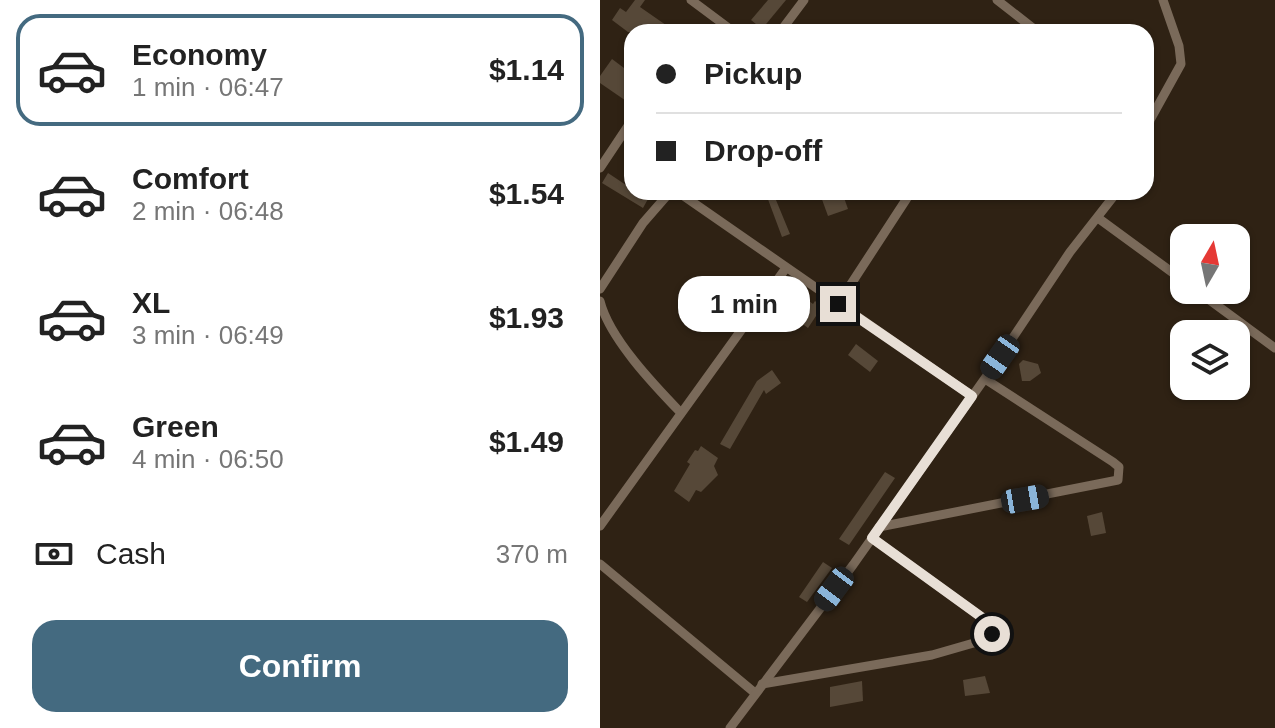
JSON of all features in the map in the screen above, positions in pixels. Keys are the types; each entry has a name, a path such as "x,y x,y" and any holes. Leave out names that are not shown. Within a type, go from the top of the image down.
{"street":[{"path":"691,0 723,24"},
{"path":"786,24 804,0"},
{"path":"997,0 1024,24"},
{"path":"1154,109 1181,64 1179,46 1163,0"},
{"path":"600,168 624,132"},
{"path":"600,289 643,223 663,200"},
{"path":"689,200 972,396"},
{"path":"838,304 906,200"},
{"path":"730,728 872,538 985,379 1070,252 1111,200"},
{"path":"1098,218 1170,271"},
{"path":"600,526 786,268"},
{"path":"600,301 603,313 618,338 681,413"},
{"path":"1215,304 1275,348"},
{"path":"879,527 1118,480 1119,467 1113,462 985,379"},
{"path":"600,564 758,689 932,655 991,638 991,624 872,538"}],"building":[{"path":"635,0 645,0 640,7 664,24 624,24 624,29 612,20 620,8 626,12"},
{"path":"768,0 786,0 766,24 756,24 751,20"},
{"path":"612,59 624,68 624,100 600,83 600,76"},
{"path":"608,173 624,184 624,196 602,183"},
{"path":"630,200 647,200 643,208"},
{"path":"768,200 776,200 790,234 782,237"},
{"path":"822,200 845,200 848,209 828,216"},
{"path":"809,301 813,304 815,301 822,307 808,328 800,322 805,317 800,314"},
{"path":"856,344 878,361 870,372 848,355"},
{"path":"1023,360 1038,364 1041,373 1030,381 1022,381 1019,364"},
{"path":"772,370 781,383 766,394 764,390 730,449 720,444 757,381"},
{"path":"701,446 718,458 714,466 718,475 701,492 696,490 689,502 674,491 690,464 687,462"},
{"path":"885,472 895,478 849,545 839,539"},
{"path":"1102,512 1106,533 1091,536 1087,516"},
{"path":"823,562 832,568 807,602 799,597"},
{"path":"985,676 990,693 965,696 963,680"},
{"path":"862,681 863,701 830,707 830,687"}],"route":[{"path":"838,304 972,396 872,538 991,624 992,634"}]}
